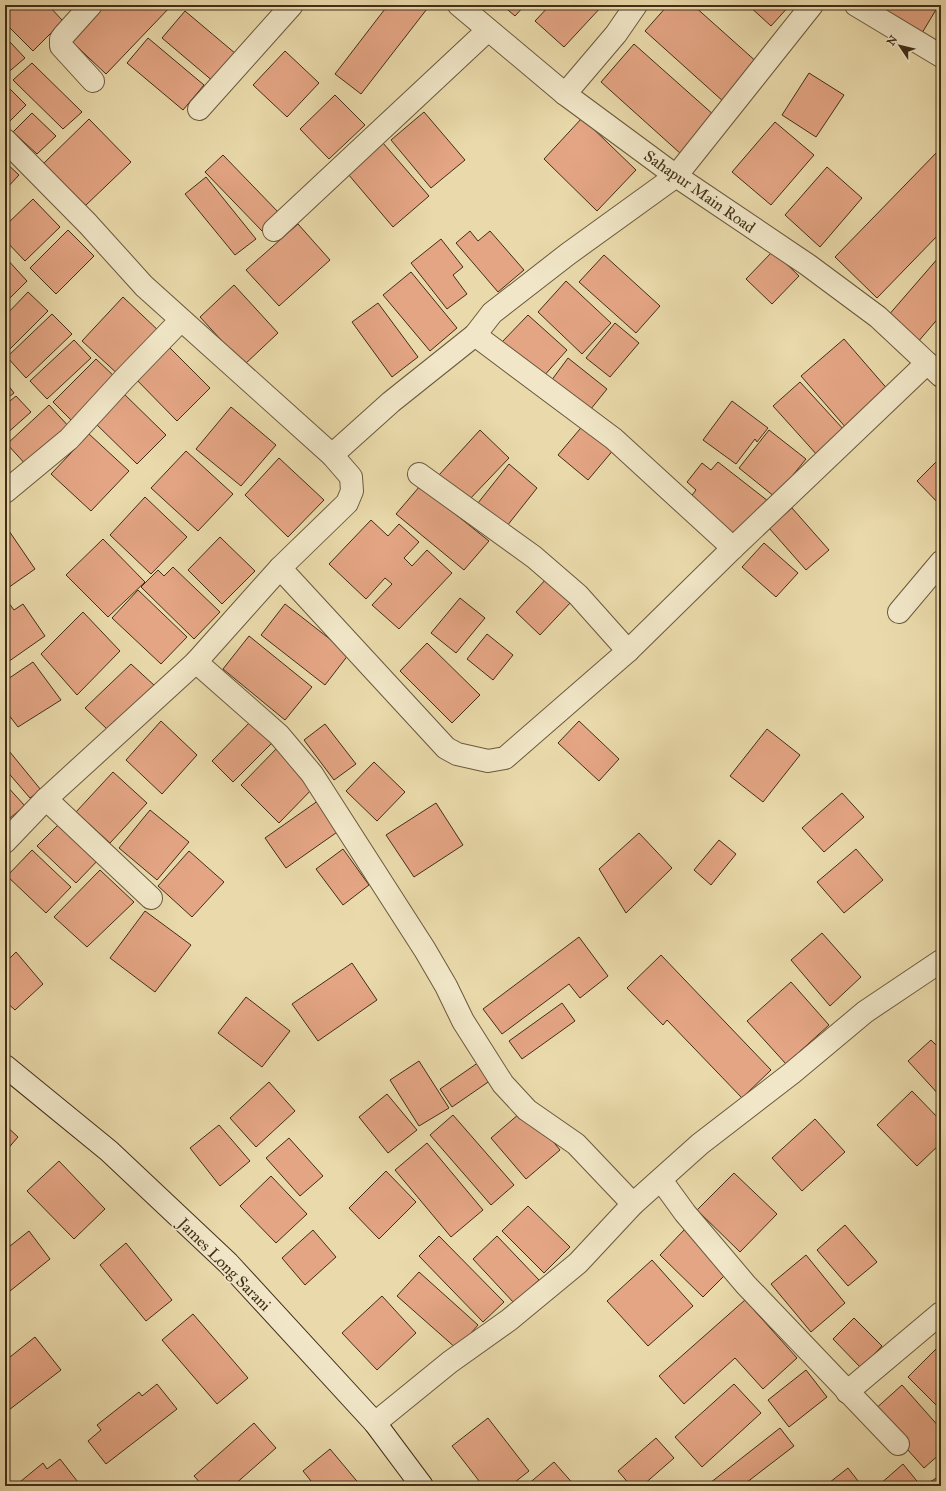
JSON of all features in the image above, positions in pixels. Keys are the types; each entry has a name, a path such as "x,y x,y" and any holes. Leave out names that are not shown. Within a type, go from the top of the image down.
{"street":[{"path":"91,5 64,35 60,42 61,46 93,81"},
{"path":"199,109 292,5"},
{"name":"Sahapur Main Road","path":"459,5 565,94 676,176 808,265 878,317 934,369"},
{"path":"565,94 616,34 636,5"},
{"path":"332,455 391,402 475,335 492,313 568,254 676,176 812,5"},
{"path":"856,5 941,56"},
{"path":"274,230 488,30"},
{"path":"5,140 88,224 144,286 332,455 351,477 352,491 347,502 280,568 196,662 46,799 5,842"},
{"path":"5,492 69,439 124,378 181,320"},
{"path":"475,335 614,439 733,548"},
{"path":"280,568 446,748 457,754 488,761 505,758 628,652 733,548 934,369"},
{"path":"419,474 534,557 578,595 628,652"},
{"path":"899,612 941,562"},
{"path":"196,662 279,735 312,774 425,950 446,986 463,1021 503,1084 527,1110 576,1144 633,1204"},
{"path":"46,799 151,898"},
{"path":"374,1424 450,1362 509,1320 578,1263 633,1204 700,1144 792,1072 865,1012 941,961"},
{"name":"James Long Sarani","path":"5,1066 109,1151 228,1263 374,1424 422,1486"},
{"path":"661,1180 685,1213 746,1285 898,1444"},
{"path":"847,1392 941,1313"}],"building":[{"path":"5,5 48,5 63,21 33,51 5,23"},
{"path":"104,5 172,5 106,74 70,40"},
{"path":"388,5 430,5 361,94 335,74"},
{"path":"502,5 525,5 515,16"},
{"path":"550,5 603,5 564,47 535,21"},
{"path":"668,5 693,5 759,64 725,103 645,31"},
{"path":"748,5 790,5 771,26"},
{"path":"876,5 932,5 937,8 922,33"},
{"path":"185,11 236,54 214,82 162,38"},
{"path":"148,38 204,85 183,110 127,63"},
{"path":"10,42 25,58 5,75 5,46"},
{"path":"634,44 715,116 681,154 601,82"},
{"path":"285,51 319,83 287,117 253,85"},
{"path":"32,63 82,112 63,129 13,80"},
{"path":"809,73 844,95 816,137 782,115"},
{"path":"7,86 26,105 6,125 5,88"},
{"path":"335,95 365,125 329,159 300,129"},
{"path":"424,112 465,160 431,188 391,140"},
{"path":"32,113 56,136 37,154 13,132"},
{"path":"582,118 636,170 597,211 544,159"},
{"path":"89,119 131,162 85,206 43,164"},
{"path":"775,122 814,155 771,205 732,172"},
{"path":"383,143 429,196 393,227 348,174"},
{"path":"941,148 941,232 877,298 835,257"},
{"path":"223,155 280,214 262,231 205,172"},
{"path":"5,162 19,175 5,190"},
{"path":"827,167 862,198 820,247 785,215"},
{"path":"206,177 256,239 235,255 185,194"},
{"path":"33,199 60,227 25,261 5,240 5,226"},
{"path":"298,224 330,260 279,306 246,270"},
{"path":"68,230 94,256 56,294 30,268"},
{"path":"470,231 478,241 490,231 524,270 498,292 456,243"},
{"path":"441,239 463,267 453,275 467,294 447,309 411,263"},
{"path":"773,251 799,276 772,304 746,279"},
{"path":"604,255 660,306 636,333 579,282"},
{"path":"5,257 27,281 5,303"},
{"path":"939,257 941,258 941,315 917,343 887,317"},
{"path":"411,272 457,328 430,351 383,295"},
{"path":"566,281 611,323 582,354 538,312"},
{"path":"234,285 278,333 244,365 200,317"},
{"path":"28,292 48,311 7,352 5,350 5,316"},
{"path":"123,297 161,333 121,377 82,341"},
{"path":"378,303 418,357 392,377 352,322"},
{"path":"52,314 72,334 26,378 7,357"},
{"path":"528,315 567,350 542,378 502,342"},
{"path":"615,323 639,343 610,377 586,358"},
{"path":"844,339 890,392 847,429 801,376"},
{"path":"74,340 91,358 47,399 30,381"},
{"path":"163,341 210,388 177,421 131,374"},
{"path":"568,358 607,389 586,415 548,385"},
{"path":"96,359 116,378 72,421 53,402"},
{"path":"5,381 14,393 5,400"},
{"path":"800,382 845,431 818,456 773,406"},
{"path":"120,390 166,435 137,464 92,420"},
{"path":"16,396 31,412 5,435 5,405"},
{"path":"732,401 768,428 757,442 755,439 736,464 703,440"},
{"path":"49,405 71,429 28,467 7,444"},
{"path":"231,407 276,445 241,486 196,449"},
{"path":"585,423 615,448 588,480 558,455"},
{"path":"480,430 509,458 467,502 439,475"},
{"path":"769,430 806,459 775,497 739,468"},
{"path":"89,434 129,471 91,511 51,474"},
{"path":"186,451 233,494 198,531 151,488"},
{"path":"941,457 941,506 917,481"},
{"path":"279,458 324,500 288,537 245,495"},
{"path":"718,462 768,501 739,538 689,499 696,490 687,482 702,463 711,470"},
{"path":"509,464 537,488 503,531 474,508"},
{"path":"420,486 489,541 464,570 396,514"},
{"path":"145,497 187,537 151,574 110,535"},
{"path":"792,508 829,550 806,570 769,528"},
{"path":"371,520 388,536 399,524 419,542 404,558 412,566 427,550 452,573 399,629 372,605 392,584 385,578 366,599 329,564"},
{"path":"5,525 35,569 5,590"},
{"path":"220,537 255,571 222,604 188,570"},
{"path":"103,539 145,582 108,617 66,575"},
{"path":"764,543 798,573 776,597 742,567"},
{"path":"173,567 220,612 194,639 141,587 158,570 164,576"},
{"path":"547,578 572,601 540,635 516,612"},
{"path":"138,590 187,637 161,664 112,618"},
{"path":"5,598 14,610 23,604 45,636 5,664"},
{"path":"460,598 485,618 456,653 431,633"},
{"path":"285,604 349,654 325,685 261,635"},
{"path":"83,612 120,651 77,695 41,654"},
{"path":"487,634 513,655 493,680 467,659"},
{"path":"249,636 312,687 285,720 223,669"},
{"path":"427,643 480,695 452,723 400,671"},
{"path":"33,662 61,700 18,727 5,710 5,681"},
{"path":"131,664 155,686 108,730 85,708"},
{"path":"254,718 276,739 233,782 212,761"},
{"path":"161,721 197,755 162,794 126,760"},
{"path":"579,721 619,759 599,781 558,743"},
{"path":"325,724 356,764 334,780 304,740"},
{"path":"767,729 800,755 763,802 730,776"},
{"path":"5,746 41,790 30,798 5,769"},
{"path":"279,746 317,784 279,823 241,785"},
{"path":"374,762 405,792 377,821 346,791"},
{"path":"113,772 147,803 110,843 76,812"},
{"path":"5,784 25,806 5,822"},
{"path":"842,793 864,817 824,852 802,828"},
{"path":"322,798 343,828 286,868 265,838"},
{"path":"436,803 463,845 414,877 386,835"},
{"path":"150,810 189,842 157,880 119,848"},
{"path":"63,820 101,857 76,883 37,846"},
{"path":"639,833 672,868 626,913 599,869"},
{"path":"719,840 736,854 711,885 694,870"},
{"path":"343,849 369,885 343,905 316,869"},
{"path":"856,849 883,880 844,913 817,882"},
{"path":"32,850 71,887 46,913 7,876"},
{"path":"189,851 224,882 192,917 158,886"},
{"path":"100,870 134,902 87,947 54,917"},
{"path":"145,911 191,945 155,992 110,958"},
{"path":"822,933 861,977 830,1006 791,960"},
{"path":"579,937 608,976 580,998 569,984 502,1034 483,1009"},
{"path":"16,952 43,984 15,1010 5,1001 5,963"},
{"path":"661,955 771,1070 742,1098 667,1020 663,1025 627,988"},
{"path":"352,963 377,1000 318,1041 292,1004"},
{"path":"791,982 829,1025 786,1064 747,1021"},
{"path":"246,997 290,1031 262,1067 218,1033"},
{"path":"562,1003 575,1021 522,1059 509,1041"},
{"path":"931,1040 941,1050 941,1097 908,1061"},
{"path":"482,1060 494,1078 452,1107 440,1089"},
{"path":"419,1061 449,1108 419,1126 390,1080"},
{"path":"269,1082 295,1111 256,1147 230,1118"},
{"path":"912,1091 941,1121 941,1143 917,1166 877,1125"},
{"path":"387,1094 417,1130 388,1153 359,1117"},
{"path":"526,1108 560,1150 526,1179 491,1138"},
{"path":"453,1115 514,1185 491,1205 430,1135"},
{"path":"815,1119 845,1152 802,1191 772,1158"},
{"path":"5,1125 18,1137 5,1152"},
{"path":"219,1125 250,1161 220,1186 190,1148"},
{"path":"289,1138 323,1176 300,1196 266,1158"},
{"path":"427,1143 483,1210 451,1237 395,1170"},
{"path":"59,1161 105,1209 74,1239 27,1191"},
{"path":"386,1171 416,1202 379,1239 349,1208"},
{"path":"734,1173 777,1214 740,1252 697,1210"},
{"path":"271,1176 307,1214 276,1243 240,1206"},
{"path":"528,1206 570,1247 544,1273 502,1231"},
{"path":"845,1225 877,1262 848,1286 817,1250"},
{"path":"685,1229 729,1271 703,1297 660,1255"},
{"path":"313,1230 336,1257 305,1285 282,1258"},
{"path":"29,1231 50,1259 5,1295 5,1250"},
{"path":"439,1236 504,1302 483,1322 419,1256"},
{"path":"497,1236 539,1280 514,1303 473,1259"},
{"path":"126,1243 172,1300 146,1321 100,1265"},
{"path":"806,1255 845,1303 811,1332 771,1284"},
{"path":"652,1260 693,1306 648,1346 607,1301"},
{"path":"419,1272 478,1325 457,1349 397,1296"},
{"path":"382,1296 416,1333 377,1370 342,1333"},
{"path":"745,1300 797,1358 763,1389 735,1358 684,1404 659,1376"},
{"path":"193,1314 248,1378 217,1404 162,1340"},
{"path":"854,1318 882,1346 861,1368 833,1339"},
{"path":"35,1337 61,1370 5,1413 5,1361"},
{"path":"936,1349 941,1354 941,1410 908,1377"},
{"path":"806,1370 827,1397 789,1427 768,1400"},
{"path":"157,1384 177,1409 106,1464 88,1441 101,1430 97,1425 139,1392 142,1396"},
{"path":"734,1384 761,1413 702,1467 675,1437"},
{"path":"902,1385 941,1429 941,1453 924,1468 873,1411"},
{"path":"488,1418 529,1471 510,1486 483,1486 452,1446"},
{"path":"254,1423 276,1448 233,1486 203,1486 194,1476"},
{"path":"780,1428 794,1446 742,1486 713,1486 710,1483"},
{"path":"656,1438 674,1458 642,1486 631,1486 618,1471"},
{"path":"330,1449 361,1486 315,1486 303,1471"},
{"path":"60,1459 81,1486 15,1486 43,1463 47,1469"},
{"path":"554,1462 575,1486 526,1486"},
{"path":"903,1464 921,1486 879,1485"},
{"path":"848,1468 862,1486 825,1486"},
{"path":"941,1475 941,1486 932,1486 930,1482"}]}
